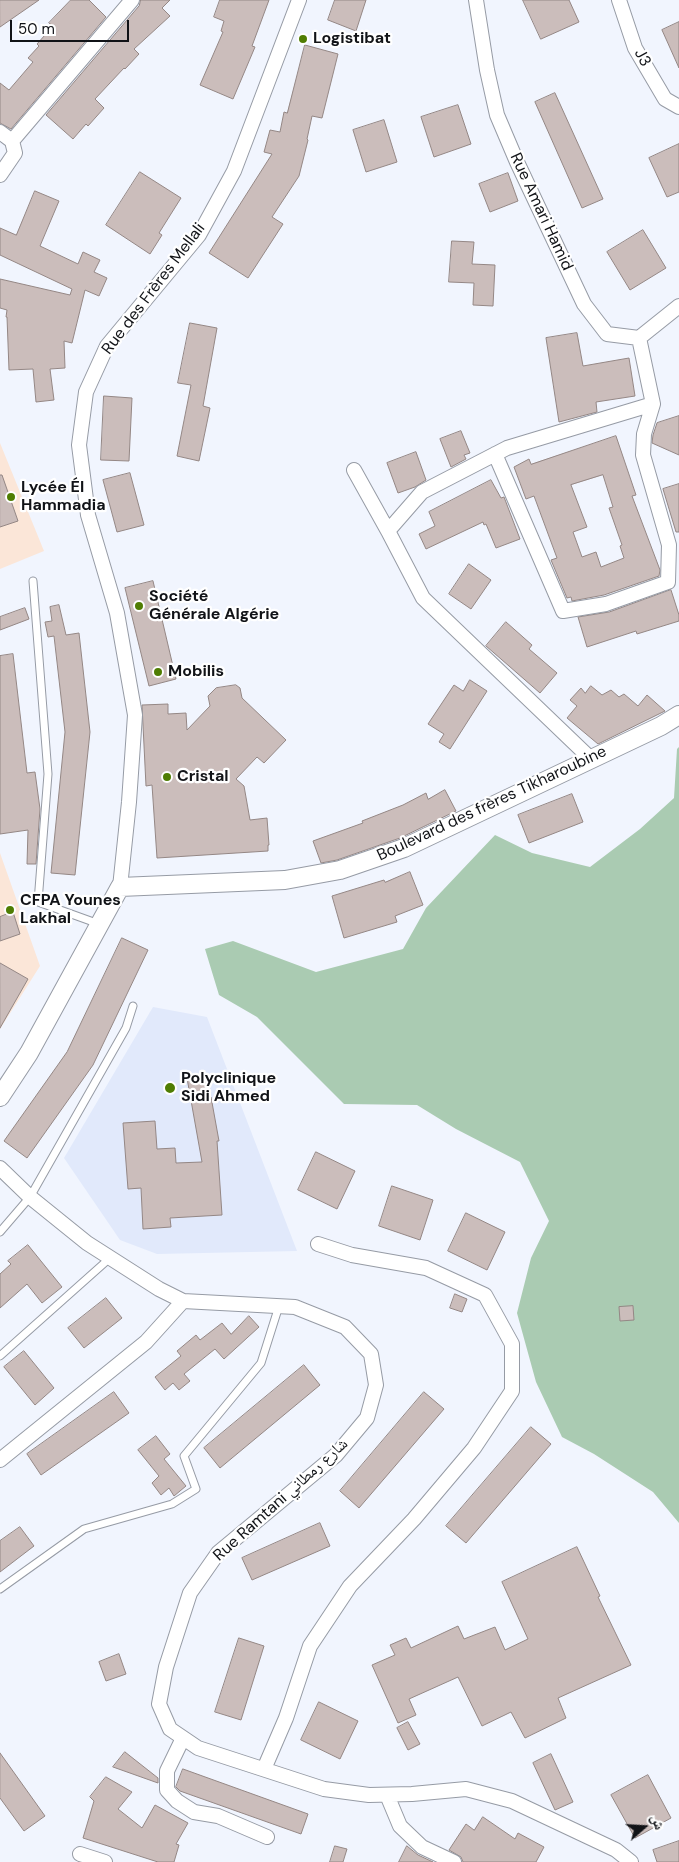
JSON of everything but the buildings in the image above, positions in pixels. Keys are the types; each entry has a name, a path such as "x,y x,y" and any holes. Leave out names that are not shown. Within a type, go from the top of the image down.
{"street":[{"path":"12,141 132,0"},
{"name":"Rue des Frères Mellali","path":"120,887 129,802 135,715 117,613 88,515 79,445 86,392 107,346 199,235 234,171 299,0"},
{"name":"Rue Amari Hamid","path":"476,0 487,70 497,115 584,304 607,334 639,338"},
{"name":"J3","path":"619,0 636,48 665,99 679,107"},
{"path":"0,132 12,141 15,153 0,175"},
{"path":"495,454 563,611 606,604 668,582 668,545 642,455 644,434 652,404 639,338 679,306"},
{"path":"388,531 422,492 507,448 652,404"},
{"path":"354,470 423,598 591,759"},
{"name":"Boulevard des frères Tikharoubine","path":"120,887 285,880 340,870 404,848 661,726 679,714"},
{"path":"0,1097 29,1053 120,887"},
{"name":"Rue Ramtani شارع رمطاني","path":"0,1168 30,1197 87,1243 160,1289 183,1301 295,1308 345,1327 371,1354 376,1385 367,1418 336,1455 218,1553 190,1593 166,1667 159,1704 170,1729 198,1748 324,1789 369,1795 412,1794 466,1789 512,1801 616,1850 632,1862"},
{"path":"264,1769 286,1718 310,1646 350,1586 414,1519 468,1455 512,1391 512,1344 485,1295 426,1268 352,1255 318,1244"},
{"path":"0,1460 146,1342 183,1301"},
{"path":"183,1738 166,1771 167,1790 177,1801 194,1812 218,1816 267,1837"},
{"path":"387,1795 400,1826 422,1847 454,1862"},
{"path":"83,1858 105,1862"}],"lane":[{"path":"33,581 48,774 38,902 99,924"},
{"path":"0,1232 30,1197 126,1028 134,1006"},
{"path":"0,1356 110,1258"},
{"path":"0,1589 84,1529 172,1504 196,1489 184,1456 261,1363 279,1306"}],"shaded area":[{"name":"Lycée Él Hammadia","path":"0,443 44,551 0,569"},
{"name":"CFPA Younes Lakhal","path":"0,853 40,966 0,1029"},
{"name":"Polyclinique Sidi Ahmed","path":"153,1007 207,1017 297,1251 157,1254 120,1240 64,1158"}],"green space":[{"path":"679,747 679,1523 653,1492 594,1454 562,1437 536,1382 517,1313 531,1258 549,1221 520,1162 456,1129 417,1105 344,1104 257,1017 219,995 205,949 233,941 316,972 403,949 426,908 495,835 532,853 590,867 640,829 674,798 677,749"}],"place":[{"name":"Logistibat","path":"303,39"},
{"name":"Lycée Él Hammadia","path":"11,497"},
{"name":"Société Générale Algérie","path":"139,606"},
{"name":"Mobilis","path":"158,672"},
{"name":"Cristal","path":"167,777"},
{"name":"CFPA Younes Lakhal","path":"10,910"},
{"name":"Polyclinique Sidi Ahmed","path":"170,1088"}]}
